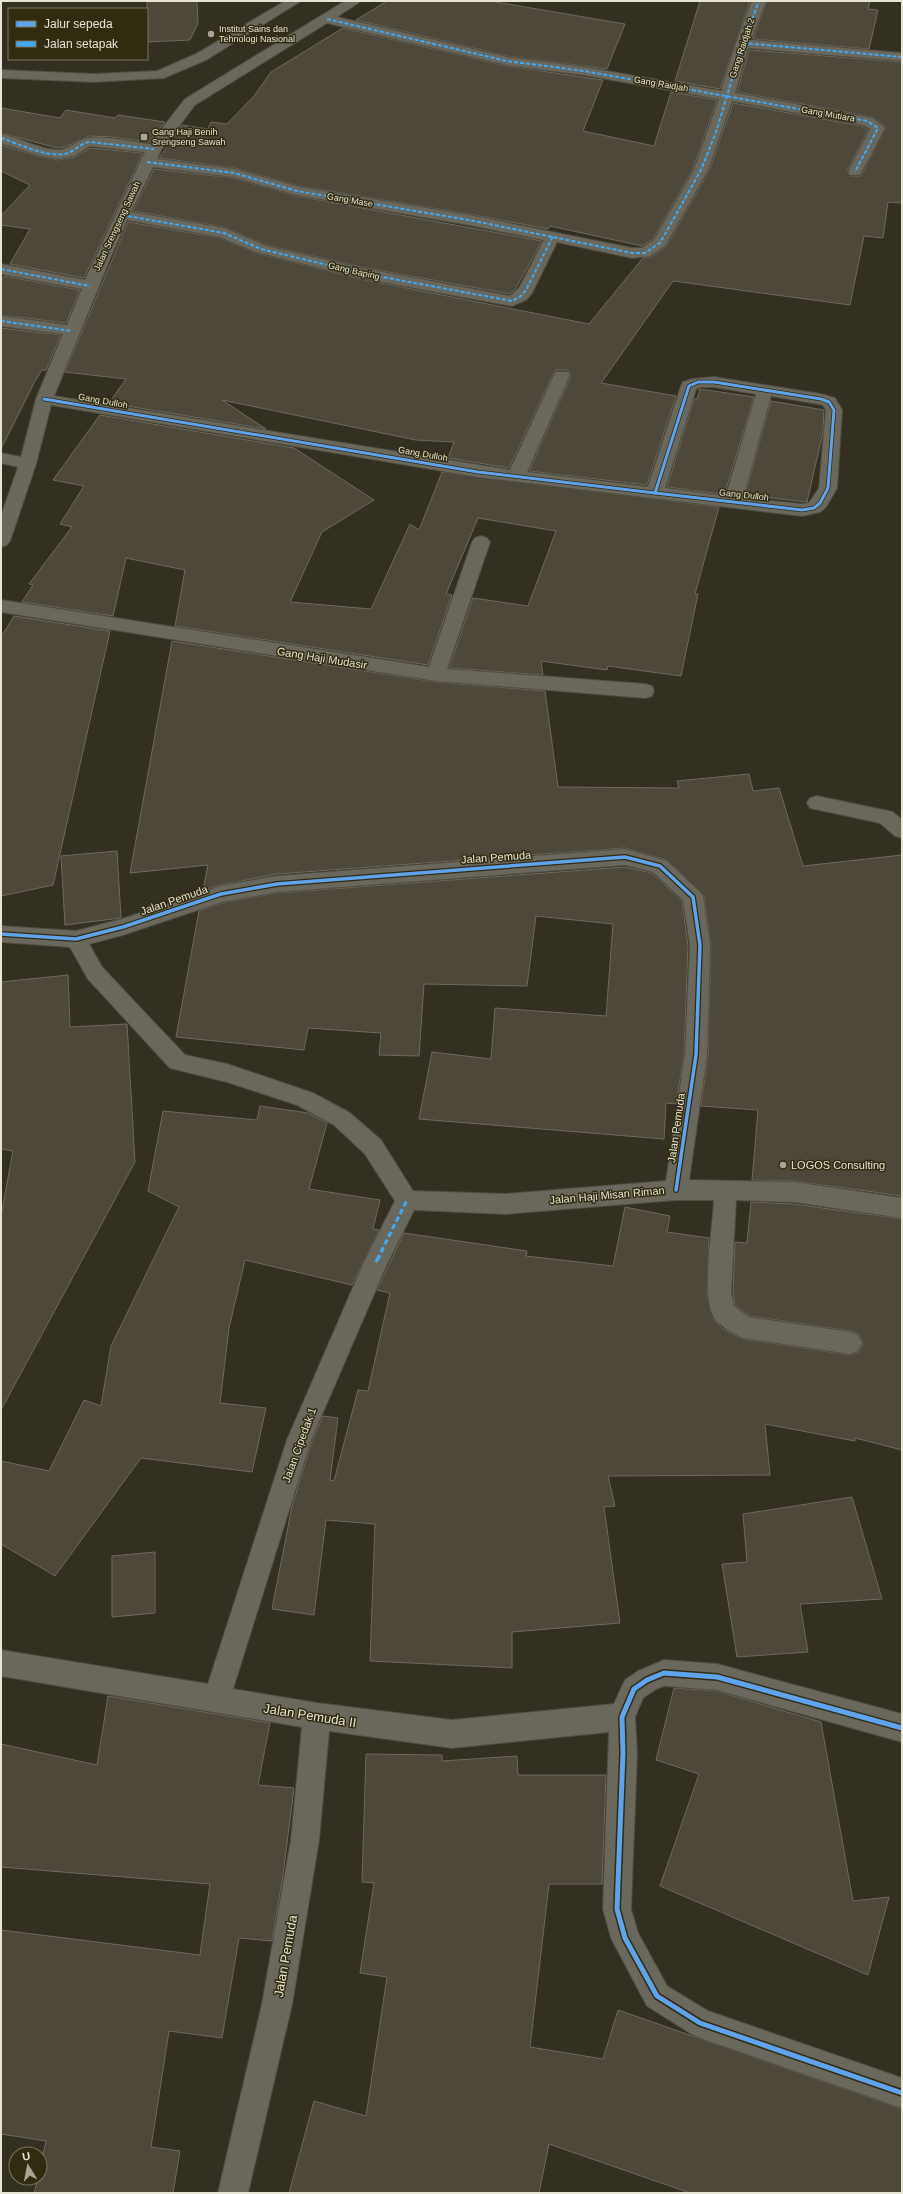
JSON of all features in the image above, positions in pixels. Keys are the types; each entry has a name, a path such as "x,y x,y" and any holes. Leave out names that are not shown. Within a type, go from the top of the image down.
{"street":[{"path":"1,74 94,78 159,75 201,57 294,1"},
{"name":"Jalan Srengseng Sawah","path":"1,541 28,464 44,398 90,286 150,155 190,102 354,1"},
{"name":"Gang Raidjah 2","path":"727,96 743,43 758,1"},
{"name":"Gang Raidjah","path":"326,19 507,61 584,71 727,96"},
{"path":"743,43 902,57"},
{"path":"553,236 632,253 645,252 660,243 700,170 716,132 727,96"},
{"name":"Gang Mutiara","path":"727,96 874,124 878,128 855,172"},
{"name":"Gang Mase","path":"1,138 54,155 71,152 84,143 90,142 234,173 297,190 553,236"},
{"name":"Gang Baping","path":"122,215 224,233 261,249 361,273 512,301 520,297 526,290 553,236"},
{"path":"1,269 90,286"},
{"path":"1,321 72,331"},
{"path":"516,477 562,375"},
{"path":"655,493 689,386 698,382 714,382 765,390 733,503"},
{"name":"Gang Dulloh","path":"44,398 516,477 733,503 802,510 814,508 820,504 828,488 834,410 829,402 821,399 765,390"},
{"path":"1,458 28,464"},
{"path":"436,675 481,542"},
{"name":"Gang Haji Mudasir","path":"1,606 436,675 645,691"},
{"path":"817,803 886,817 902,831"},
{"name":"Jalan Pemuda","path":"1,934 76,939 124,927 221,894 277,884 625,857 660,866 693,897 700,945 696,1055 676,1190"},
{"path":"76,939 96,973 178,1062 227,1072 305,1099 342,1119 373,1147 407,1200"},
{"name":"Jalan Haji Misan Riman","path":"407,1200 506,1204 676,1190 725,1190 794,1192 902,1208"},
{"path":"725,1190 725,1223 719,1293 724,1312 743,1327 850,1343"},
{"name":"Jalan Cipedak 1","path":"216,1700 299,1440 376,1262 407,1200"},
{"name":"Jalan Pemuda II","path":"3,1667 317,1716 452,1734 622,1717"},
{"path":"902,1728 717,1677 664,1673 648,1680 634,1689 622,1717 624,1753 617,1909 625,1938 657,1996 700,2023 902,2093"},
{"name":"Jalan Pemuda","path":"233,2193 277,2004 305,1840 317,1716"}],"building":[{"path":"147,1 197,1 198,23 190,40 148,42"},
{"path":"387,1 490,1 625,24 607,69 507,56 356,20"},
{"path":"700,1 750,1 720,89 675,81"},
{"path":"767,1 870,1 868,9 878,10 869,49 753,39"},
{"path":"343,28 507,66 603,80 583,131 654,146 671,92 717,100 693,169 653,239 642,246 550,226 548,229 469,214 299,186 234,168 159,158 182,125 208,129 211,122 227,124 254,96 271,72"},
{"path":"749,50 902,62 902,203 888,202 883,238 864,236 850,305 673,281 601,383 676,396 647,485 529,471 571,376 568,370 556,370 553,374 509,468 448,458 454,442 416,440 222,400 266,429 109,403 126,379 65,372 128,222 220,238 256,253 361,279 589,324 643,258 651,257 666,247 709,171 733,103 862,126 868,130 847,171 850,176 861,176 886,127 872,117 737,92"},
{"path":"1,108 60,118 66,110 115,118 118,115 165,122 149,142 112,137 89,136 65,147 57,148 1,133"},
{"path":"1,145 37,156 58,160 75,157 90,148 143,153 84,278 10,264 30,229 1,225 1,216 30,185 1,171"},
{"path":"154,169 233,178 297,196 542,241 516,288 510,294 361,267 266,245 224,227 133,211"},
{"path":"4,276 80,290 66,323 1,315 1,281"},
{"path":"1,328 61,335 46,370 42,370 35,381 1,449"},
{"path":"700,389 754,397 725,493 722,494 667,487 694,399 697,399"},
{"path":"771,401 824,410 823,432 807,502 745,495"},
{"path":"100,415 294,448 374,500 322,532 290,602 371,609 410,524 419,530 442,472 719,507 695,594 698,594 681,676 608,666 607,670 541,661 543,675 449,668 473,598 528,606 556,531 478,518 446,594 452,595 428,665 175,626 185,570 126,558 113,616 22,602 33,585 29,584 72,527 60,524 84,486 53,480"},
{"path":"14,616 110,631 53,885 1,896 1,637"},
{"path":"172,641 436,682 545,691 558,787 679,788 677,781 749,774 753,791 779,788 803,866 902,855 902,1196 794,1181 752,1180 758,1110 701,1106 708,1055 711,945 704,896 667,860 625,848 277,874 203,890 208,865 130,873"},
{"path":"117,851 121,918 65,925 61,856"},
{"path":"625,867 652,873 682,901 688,945 684,1055 676,1104 666,1103 664,1139 419,1119 432,1052 491,1059 495,1008 606,1016 613,924 536,916 527,986 424,984 419,1056 379,1055 381,1033 308,1028 304,1050 176,1037 199,911 222,903 277,893"},
{"path":"68,975 70,1027 127,1024 135,1162 1,1410 1,1216 13,1151 1,1149 1,982"},
{"path":"260,1106 308,1113 327,1123 309,1189 380,1200 373,1229 379,1230 352,1285 245,1260 229,1328 220,1403 266,1408 252,1472 141,1458 55,1576 1,1544 1,1461 49,1471 84,1400 101,1406 111,1346 179,1207 148,1191 163,1111 257,1120"},
{"path":"751,1202 794,1204 902,1219 902,1450 855,1438 855,1441 765,1424 770,1475 608,1476 615,1506 604,1507 620,1623 512,1632 512,1668 370,1661 375,1524 326,1520 314,1615 272,1609 292,1506 312,1441 323,1416 338,1418 330,1480 334,1481 358,1390 368,1391 390,1293 377,1290 404,1233 527,1251 526,1256 613,1266 625,1207 670,1216 667,1232 709,1238 707,1295 714,1320 723,1329 743,1339 850,1355 859,1352 863,1344 859,1334 850,1331 750,1316 735,1305 733,1293 735,1242 747,1243"},
{"path":"852,1497 882,1599 800,1604 808,1652 737,1657 722,1564 747,1562 743,1514"},
{"path":"155,1552 155,1613 112,1617 112,1556"},
{"path":"674,1688 717,1691 821,1722 853,1901 889,1897 868,1975 660,1886 699,1774 656,1760"},
{"path":"108,1696 270,1723 258,1785 294,1788 283,1875 272,1941 239,1938 222,2038 169,2031 151,2147 180,2151 173,2193 34,2193 36,2186 48,2186 48,2146 45,2146 46,2141 1,2134 1,1930 200,1955 210,1884 1,1867 1,1744 97,1765"},
{"path":"366,1754 442,1755 442,1761 517,1756 518,1775 606,1775 602,1884 549,1884 530,2047 603,2059 618,2010 902,2109 902,2193 690,2193 549,2144 539,2193 289,2193 314,2101 366,2116 387,1977 360,1973 374,1883 362,1882"}],"marked path":[{"path":"147,162 234,173 297,191 469,220 632,253 645,253 660,243 701,170 716,132 743,43 759,1"},
{"path":"327,19 507,61 584,71 867,121 878,128 855,172"},
{"path":"743,43 902,57"},
{"path":"1,138 42,152 58,154 69,153 86,142 154,149"},
{"path":"122,215 224,233 261,249 361,273 512,301 520,297 526,290 553,236"},
{"path":"1,269 90,286"},
{"path":"1,321 72,331"},
{"path":"376,1262 407,1200"}],"cycle path":[{"path":"44,399 478,472 802,510 814,508 820,503 828,488 834,410 829,402 821,399 714,382 698,382 689,386 655,493"},
{"path":"1,934 76,939 123,927 221,894 277,884 625,857 660,866 693,897 700,945 696,1055 676,1190"},
{"path":"902,1728 717,1677 664,1673 647,1680 634,1689 622,1717 623,1753 617,1909 625,1938 657,1996 700,2023 902,2093"}],"place":[{"name":"Institut Sains dan Tehnologi Nasional","path":"211,34"},
{"name":"Gang Haji Benih Srengseng Sawah","path":"144,137"},
{"name":"LOGOS Consulting","path":"783,1165"}]}
